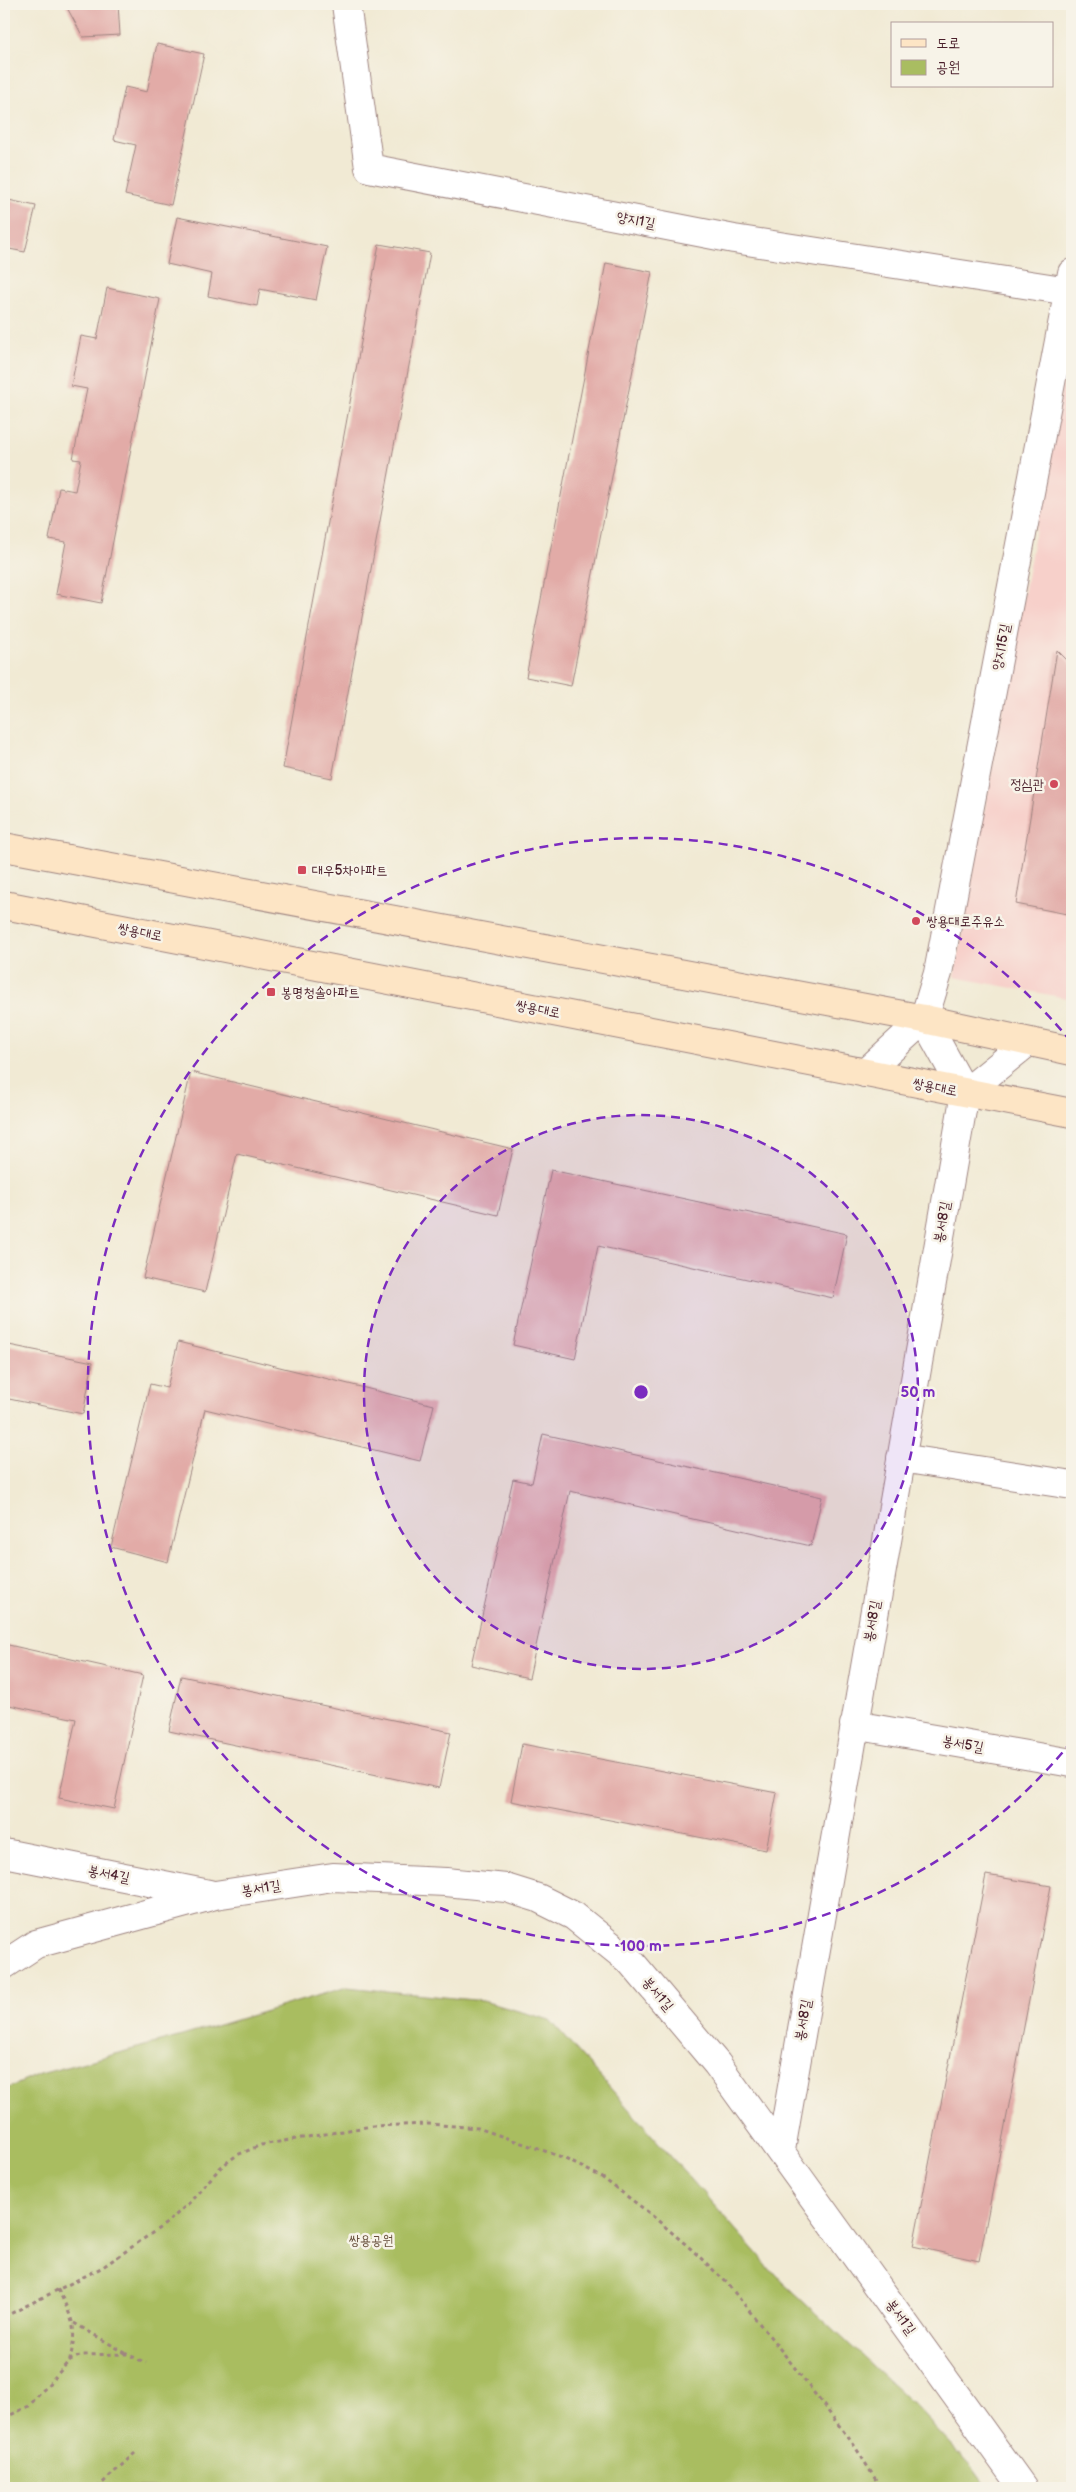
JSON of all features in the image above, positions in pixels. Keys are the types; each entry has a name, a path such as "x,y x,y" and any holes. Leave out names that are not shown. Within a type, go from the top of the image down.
{"main road":[{"path":"4,847 924,1020 1072,1051"},
{"name":"쌍용대로","path":"4,905 1072,1113"}],"street":[{"name":"양지1길","path":"346,4 369,168 734,239 1071,282"},
{"name":"양지15길","path":"924,1020 938,974 1071,282"},
{"path":"866,1073 924,1020 965,1093 1028,1042"},
{"name":"봉서8길","path":"781,2150 965,1093"},
{"path":"901,1458 1072,1485"},
{"name":"봉서5길","path":"854,1725 1072,1763"},
{"name":"봉서4길","path":"4,1853 215,1895"},
{"name":"봉서1길","path":"4,1965 36,1944 215,1895 333,1877 446,1882 497,1887 538,1898 574,1916 631,1962 717,2064 781,2150 1023,2488"}],"path":[{"path":"4,2317 103,2267 148,2236 189,2203 222,2167 237,2155 261,2145 372,2126 429,2124 478,2128 559,2156 600,2176 648,2212 691,2249 726,2282 788,2359 854,2445 881,2488"},
{"path":"58,2289 74,2323 74,2340 70,2360"},
{"path":"74,2323 146,2363"},
{"path":"4,2418 29,2406 70,2360 82,2355 127,2354"},
{"path":"97,2488 135,2453"}],"shaded area":[{"path":"1072,331 1072,999 954,977"}],"green space":[{"name":"쌍용공원","path":"347,1987 483,2001 550,2020 782,2282 904,2395 973,2467 988,2488 4,2488 4,2090 40,2074 182,2036"}],"building":[{"path":"65,4 118,4 120,35 83,37"},
{"path":"157,44 204,54 171,205 125,195 136,145 114,140 125,87 147,92"},
{"path":"4,199 36,206 25,252 4,248"},
{"path":"177,217 327,247 316,300 260,289 257,306 208,296 212,274 167,264"},
{"path":"379,244 430,253 332,778 283,768"},
{"path":"606,263 652,272 571,686 526,677"},
{"path":"107,288 160,299 101,603 56,594 66,542 49,539 59,488 75,491 81,460 73,459 87,389 71,386 81,336 97,339"},
{"name":"정심관","path":"1057,650 1072,665 1072,915 1016,904"},
{"path":"191,1072 513,1149 498,1215 237,1154 205,1292 143,1278"},
{"path":"551,1170 847,1234 833,1298 598,1246 575,1359 513,1345"},
{"path":"178,1342 434,1405 420,1461 205,1409 168,1562 111,1547 150,1384 167,1388"},
{"path":"4,1344 93,1362 83,1414 4,1398"},
{"path":"543,1434 822,1497 811,1546 570,1491 529,1678 471,1665 513,1479 532,1483"},
{"path":"4,1644 143,1675 114,1809 59,1798 76,1719 4,1704"},
{"path":"181,1676 451,1732 439,1788 169,1731"},
{"path":"522,1744 777,1793 766,1850 511,1801"},
{"path":"986,1875 1051,1886 979,2261 913,2246"}],"place":[{"name":"정심관","path":"1054,784"},
{"name":"대우5차아파트","path":"302,870"},
{"name":"쌍용대로주유소","path":"916,921"},
{"name":"봉명청솔아파트","path":"271,992"}]}
